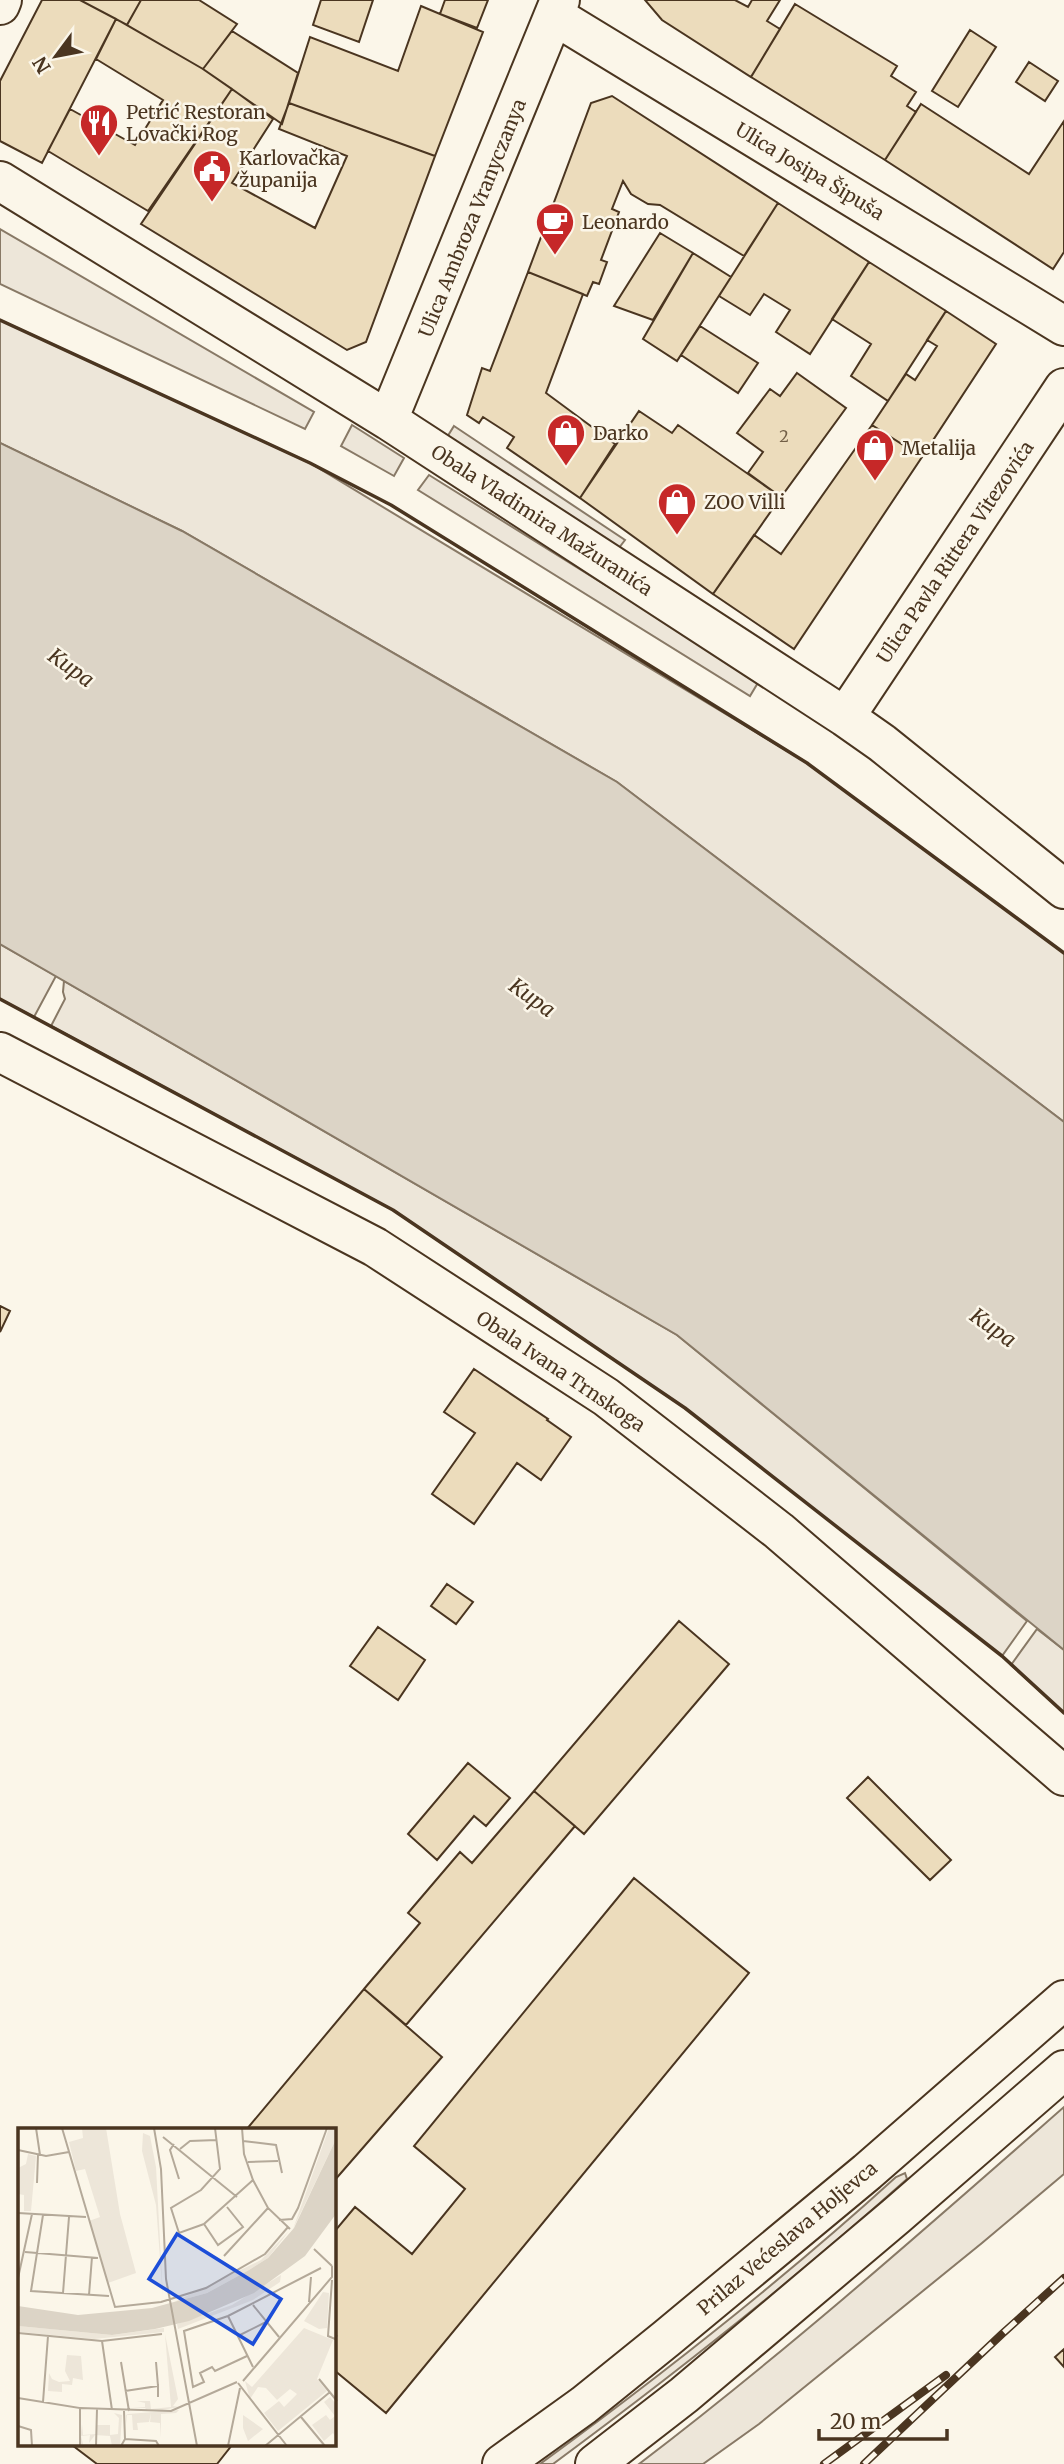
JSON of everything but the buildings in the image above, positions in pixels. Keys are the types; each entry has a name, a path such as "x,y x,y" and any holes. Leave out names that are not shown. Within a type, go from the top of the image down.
{"main road":[{"name":"Ulica Josipa Šipuša","path":"558,8 1064,326"},
{"name":"Ulica Ambroza Vranyczanya","path":"388,419 558,8"},
{"name":"Obala Vladimira Mažuranića","path":"0,181 388,419 845,717 882,743 1064,889"},
{"name":"Ulica Pavla Rittera Vitezovića","path":"845,717 1064,388"},
{"name":"Obala Ivana Trnskoga","path":"0,1052 375,1247 606,1397 779,1531 1064,1776"},
{"name":"Prilaz Većeslava Holjevca","path":"502,2464 584,2405 867,2172 1064,2000"},
{"path":"595,2464 684,2395 1064,2070"}],"shaded area":[{"path":"0,229 314,412 305,429 0,284"},
{"path":"0,320 310,463 807,763 1064,953 1064,1122 617,782 182,531 0,443"},
{"path":"352,425 404,458 394,476 341,446"},
{"path":"454,426 625,540 615,553 444,442"},
{"path":"429,475 759,681 750,696 418,490"},
{"path":"0,944 56,976 34,1017 0,999"},
{"path":"64,981 677,1335 1027,1621 1002,1656 685,1408 393,1210 51,1026 65,999"},
{"path":"1037,1629 1064,1650 1064,1713 1011,1665"},
{"path":"1064,2107 1064,2174 982,2243 759,2424 703,2464 639,2464 801,2334"},
{"path":"905,2173 907,2179 733,2326 553,2464 540,2464 722,2325 810,2253 896,2177"}],"water":[{"name":"Kupa","path":"0,443 182,531 617,782 1064,1122 1064,1650 677,1335 0,944"}],"railway":[{"path":"864,2464 1064,2278"},
{"path":"824,2464 946,2375"}],"wall":[{"path":"0,320 310,463 391,505 807,763 1064,953"},
{"path":"0,999 393,1210 685,1408 1002,1656 1064,1713"}],"place":[{"name":"Petrić Restoran Lovački Rog","path":"99,157"},
{"name":"Karlovačka županija","path":"212,203"},
{"name":"Leonardo","path":"555,256"},
{"name":"Darko","path":"566,467"},
{"name":"Metalija","path":"875,482"},
{"name":"ZOO Villi","path":"677,536"}]}
